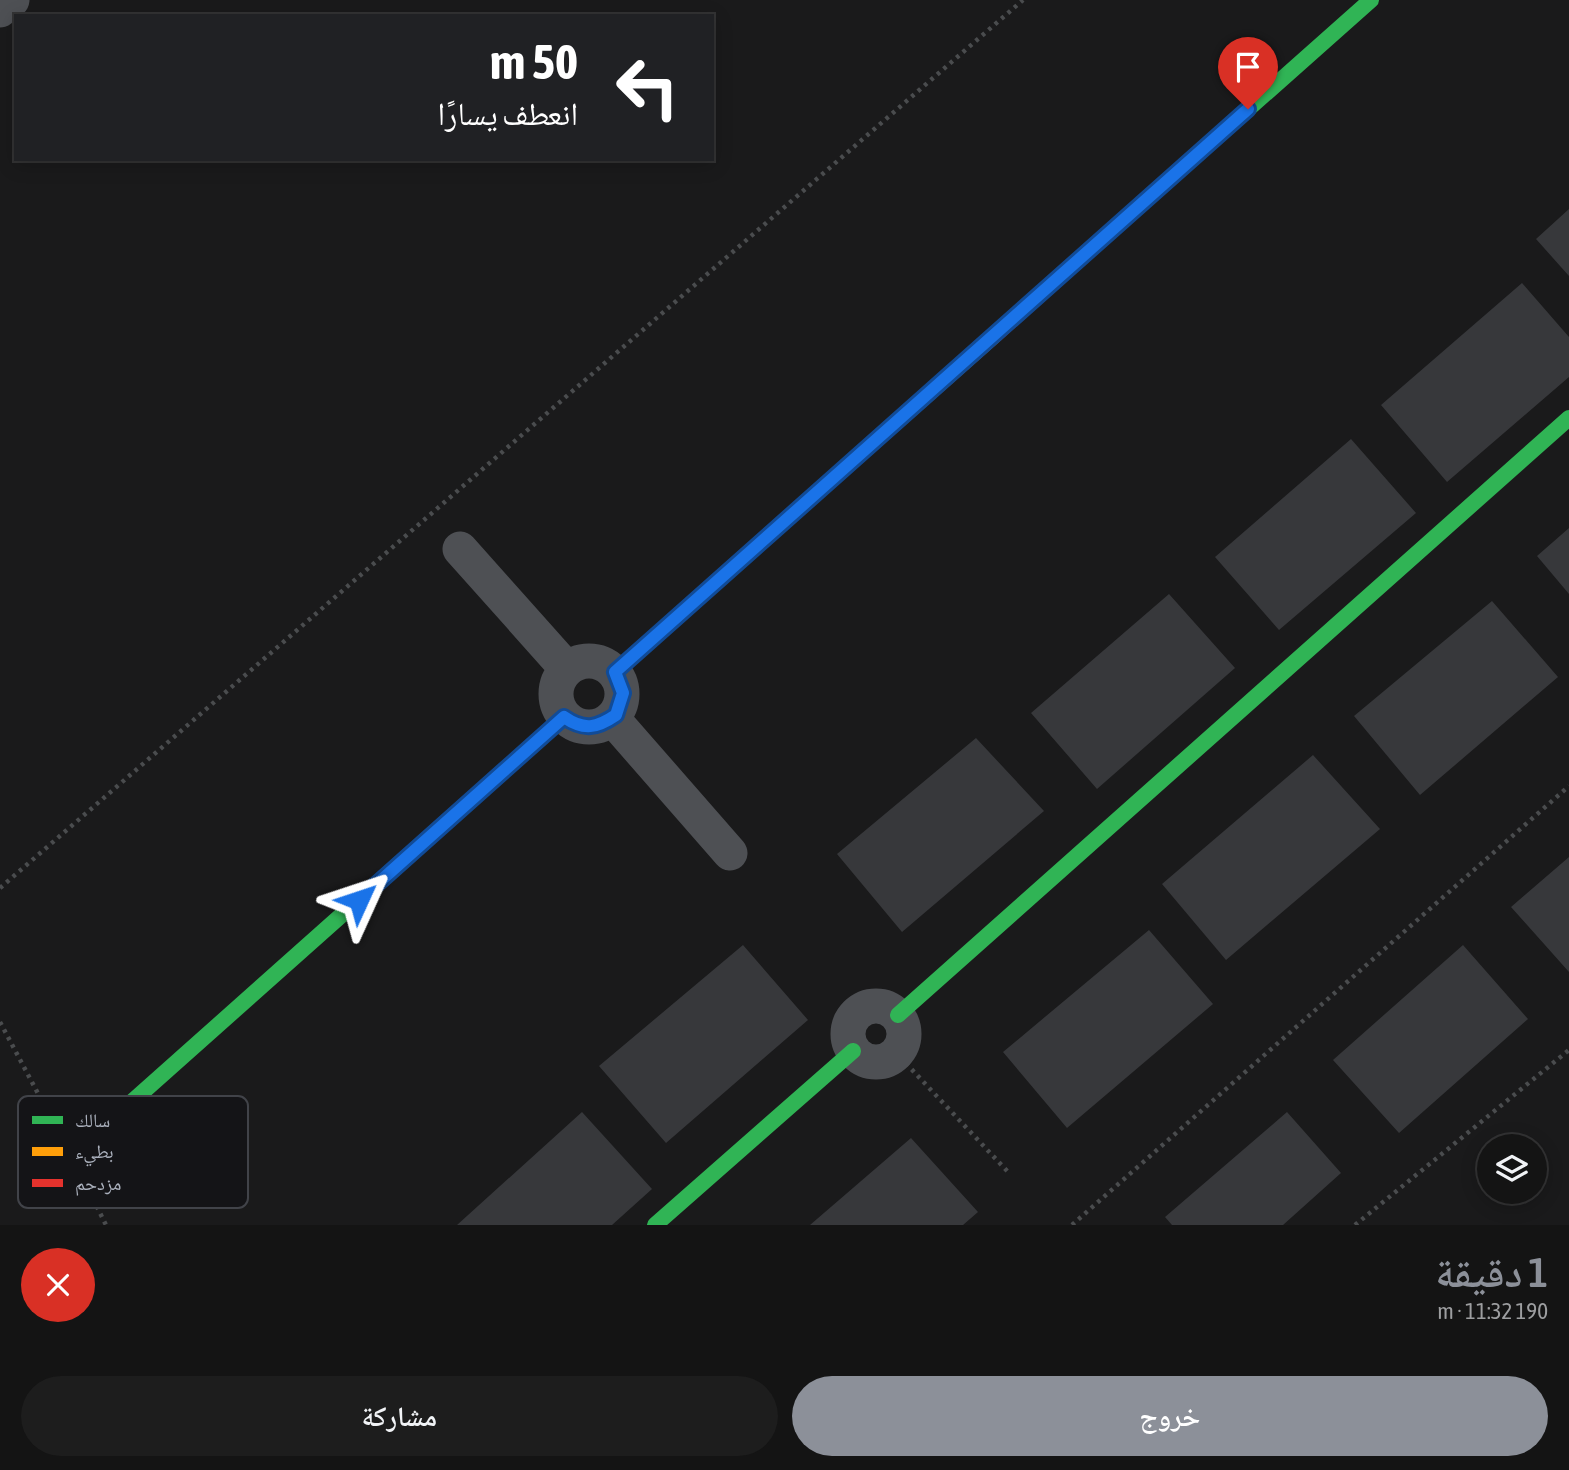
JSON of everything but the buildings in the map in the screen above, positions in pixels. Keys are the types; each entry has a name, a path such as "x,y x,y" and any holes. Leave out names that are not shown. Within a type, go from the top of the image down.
{"street":[{"path":"0,10 12,0"},
{"path":"615,672 1371,0"},
{"path":"898,1016 1569,418"},
{"path":"460,549 567,668"},
{"path":"586,660 597,661 615,672 623,693 616,715 596,727 585,727 564,717 556,697 556,687 567,668 586,660"},
{"path":"138,1096 564,717"},
{"path":"612,718 730,852"},
{"path":"873,1006 886,1007 898,1016 904,1027 904,1041 897,1054 886,1061 872,1063 860,1058 853,1051 847,1035 850,1021 860,1011 873,1006"},
{"path":"654,1225 853,1051"}],"path":[{"path":"0,888 1023,0"},
{"path":"1072,1225 1569,786"},
{"path":"1355,1225 1569,1050"},
{"path":"897,1054 1009,1173"}],"traffic: fast":[{"path":"1139,206 1371,0"},
{"path":"898,1015 1569,418"},
{"path":"138,1096 418,847"},
{"path":"655,1225 853,1051"}],"traffic: slow":[{"path":"753,549 996,334"},
{"path":"418,847 564,717"}],"traffic: jam":[{"path":"996,334 1139,206"},
{"path":"615,672 753,549"}],"route":[{"path":"359,900 564,717 574,724 596,727 616,715 623,693 615,672 1248,109"}]}
